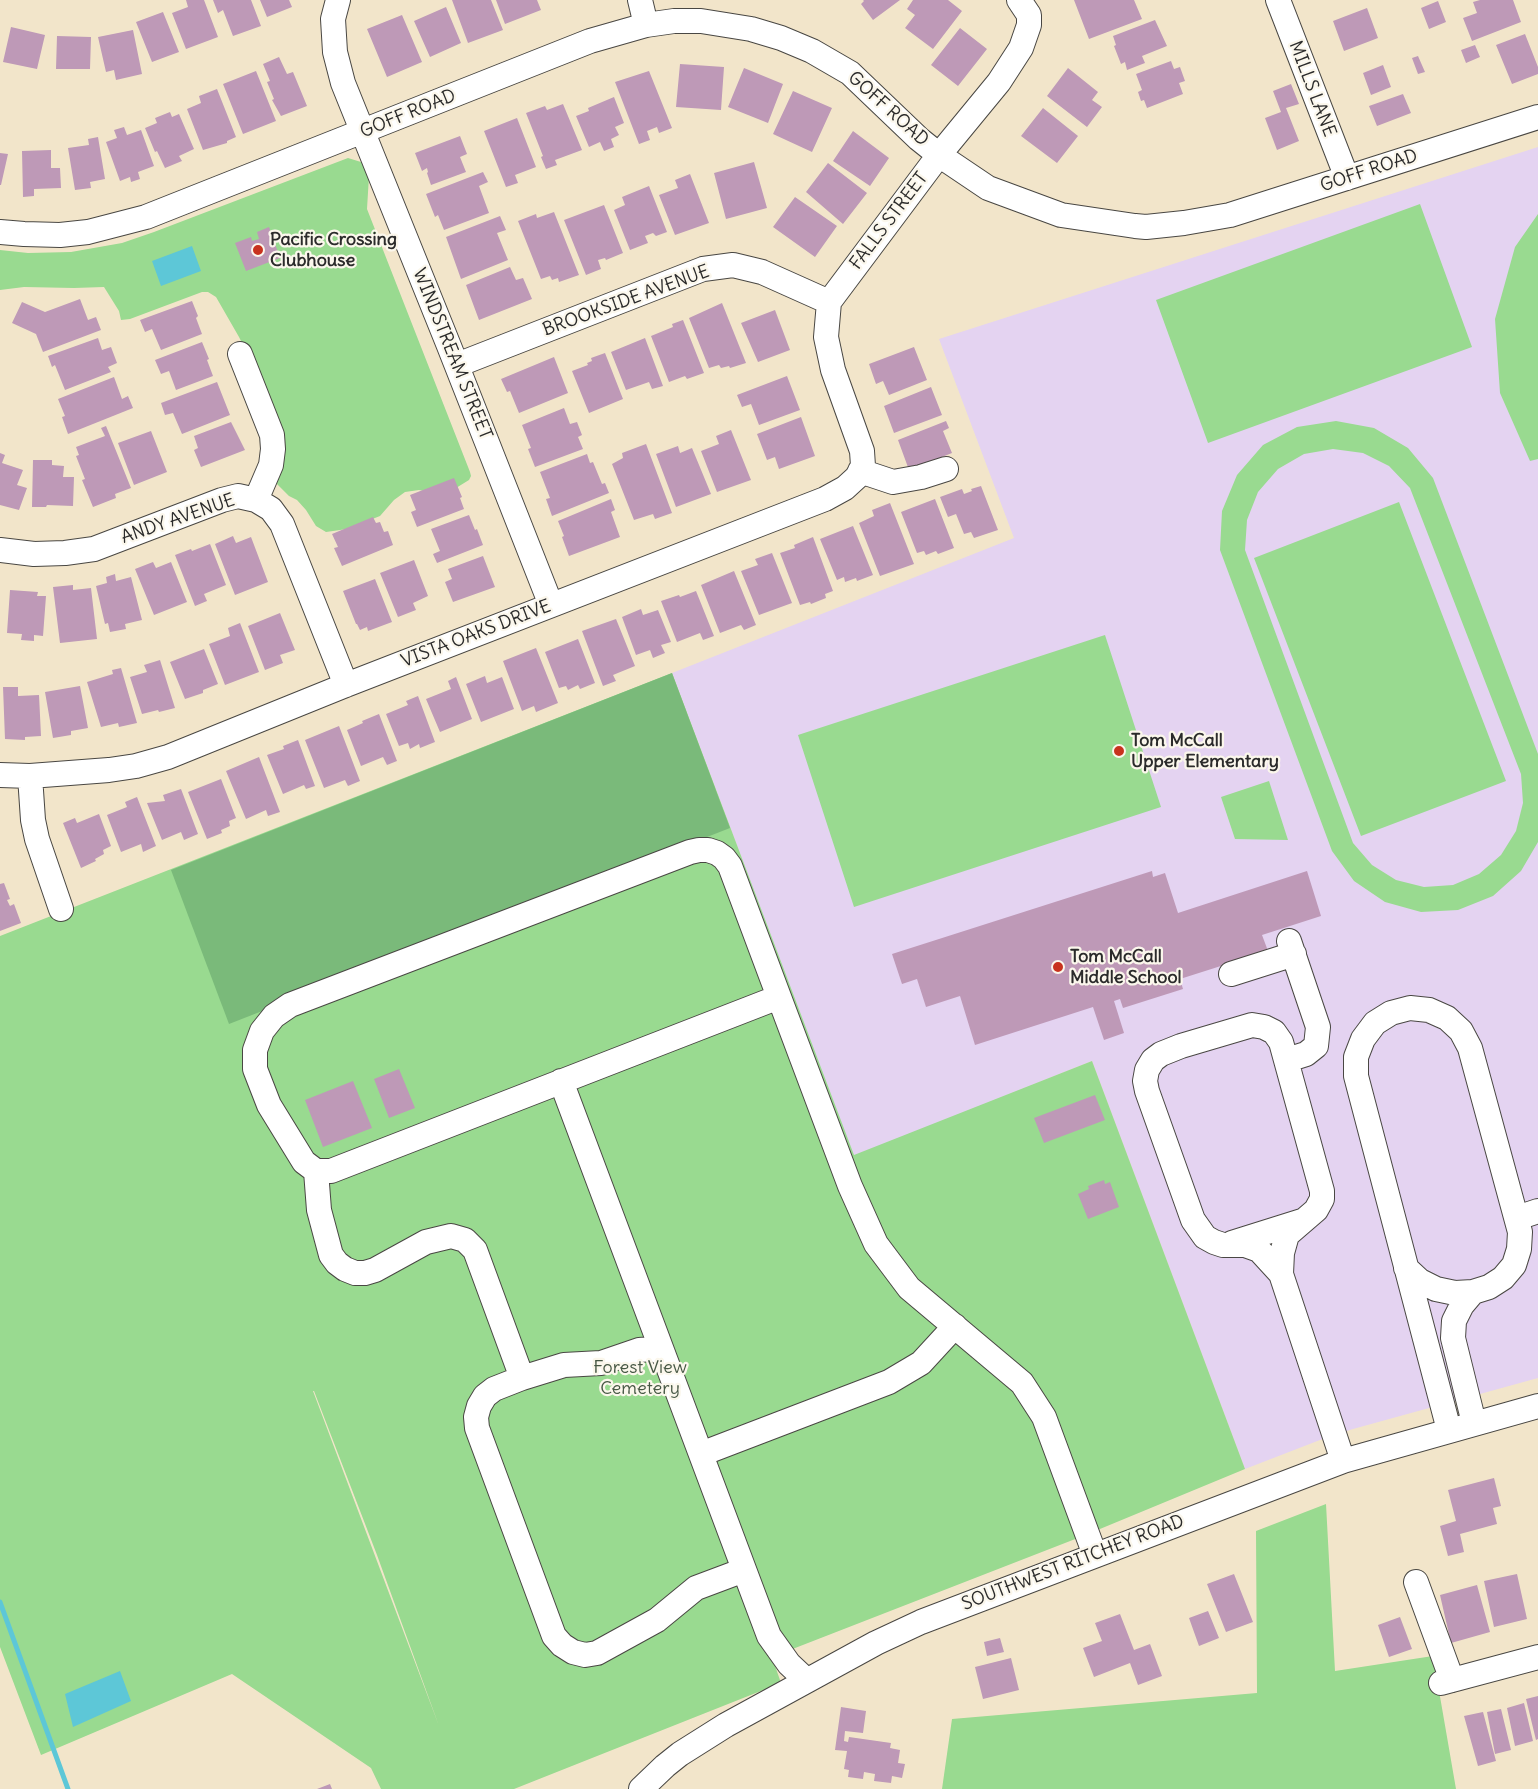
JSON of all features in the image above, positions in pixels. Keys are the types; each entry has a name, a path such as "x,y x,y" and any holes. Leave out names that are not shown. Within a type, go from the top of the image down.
{"street":[{"name":"WINDSTREAM STREET","path":"338,0 333,19 335,52 344,83 551,605"},
{"path":"640,0 646,25"},
{"name":"FALLS STREET","path":"829,302 939,155 999,82 1021,48 1029,25 1029,15 1019,0"},
{"name":"MILLS LANE","path":"1278,0 1347,178"},
{"name":"GOFF ROAD","path":"0,232 24,234 88,232 146,217 590,42 646,25 692,21 751,29 812,51 850,73 919,139 988,188 1061,214 1135,226 1184,223 1230,215 1538,117"},
{"name":"BROOKSIDE AVENUE","path":"457,365 703,269 733,265 762,272 829,302"},
{"path":"829,302 826,337 833,370 862,451 862,469 893,482 921,477 946,469"},
{"path":"240,354 272,435 271,465 256,500"},
{"name":"VISTA OAKS DRIVE","path":"0,775 30,776 109,770 136,766 168,757 346,685 825,499 845,488 862,469"},
{"name":"ANDY AVENUE","path":"0,550 34,554 94,549 222,500 238,496 256,500 271,509 282,524 346,685"},
{"path":"30,776 33,820 37,839 61,909"},
{"path":"779,997 331,1171 316,1171 304,1162 269,1105 255,1069 255,1050 262,1031 274,1016 290,1005 690,852 708,850 717,853 730,866 850,1186 876,1244 909,1288 1022,1383 1044,1417 1095,1555"},
{"path":"1231,974 1292,947 1318,1027 1318,1038 1316,1046 1306,1054 1287,1060"},
{"path":"1406,1268 1420,1281 1436,1289 1455,1293 1473,1292 1489,1287 1503,1278 1514,1265 1519,1249 1520,1232 1527,1214 1470,1048 1461,1031 1447,1018 1429,1010 1410,1008 1391,1013 1375,1023 1363,1039 1356,1057 1356,1076 1406,1268 1449,1430"},
{"path":"1302,1221 1230,1244 1222,1245 1205,1237 1193,1220 1147,1091 1145,1081 1147,1070 1154,1060 1161,1054 1180,1046 1252,1025 1274,1032 1281,1042 1322,1191 1322,1199 1316,1210 1287,1235 1282,1252 1281,1274 1343,1461"},
{"path":"561,1081 770,1636 789,1664 806,1680"},
{"path":"316,1171 319,1210 331,1255 345,1269 355,1273 375,1270 426,1242 452,1236 465,1240 475,1250 522,1378"},
{"path":"1230,1244 1245,1245 1259,1250 1281,1274"},
{"path":"1473,1292 1462,1305 1454,1321 1453,1338 1474,1423"},
{"path":"701,1454 889,1382 921,1363 955,1326"},
{"path":"663,1353 653,1349 639,1350 601,1363 564,1365 494,1389 478,1406 477,1428 554,1636 573,1652 597,1653 657,1620 696,1588 744,1570"},
{"name":"SOUTHWEST RITCHEY ROAD","path":"641,1789 665,1766 693,1746 806,1680 876,1642 921,1622 1343,1461 1538,1406"},
{"path":"1416,1582 1447,1682 1538,1657"}],"shaded area":[{"name":"Tom McCall Upper Elementary","path":"1538,147 1538,1378 1353,1429 1245,1469 1092,1061 854,1156 672,673 1014,538 939,339"}],"green space":[{"path":"348,158 361,162 369,176 367,209 471,476 469,480 456,488 434,493 419,490 405,492 394,500 380,516 347,529 326,532 316,526 297,500 289,496 277,484 249,357 216,297 208,292 202,292 130,319 121,320 119,311 104,287 24,287 0,290 0,250 28,253 71,252 122,243"},
{"path":"1420,204 1472,347 1208,443 1156,300"},
{"path":"1538,214 1538,459 1530,461 1500,393 1495,319 1515,247"},
{"path":"1336,421 1374,428 1408,448 1433,478 1538,754 1538,842 1521,871 1493,896 1458,910 1421,912 1385,902 1354,881 1332,851 1220,550 1222,511 1237,475 1263,445 1297,427","holes":["1333,449 1363,453 1389,466 1410,488 1521,774 1523,803 1516,831 1501,855 1479,874 1453,885 1424,887 1396,880 1372,865 1353,843 1245,550 1247,520 1258,492 1278,469 1304,454"]},
{"path":"1399,502 1506,781 1361,836 1254,558"},
{"path":"1105,635 1161,807 854,907 798,735"},
{"name":"Forest View Cemetery","path":"672,673 854,1155 1092,1061 1245,1469 1083,1536 772,1657 781,1683 514,1789 381,1789 371,1768 232,1674 41,1755 0,1647 0,936","holes":["313,1391 377,1555 439,1726"]},
{"path":"672,673 730,828 229,1024 171,870"},
{"path":"1269,781 1288,840 1235,839 1221,797"},
{"path":"1326,1504 1335,1671 1433,1656 1456,1789 942,1789 952,1719 1257,1693 1256,1531"}],"water":[{"path":"192,246 201,271 161,286 152,261"},
{"path":"120,1671 131,1701 73,1727 65,1694"}],"building":[{"path":"186,0 204,0 218,37 186,49 172,13 188,7"},
{"path":"213,0 251,0 261,26 233,36 223,10 218,13"},
{"path":"260,0 289,0 292,7 267,17"},
{"path":"452,0 491,0 503,30 468,43"},
{"path":"496,0 537,0 541,10 505,24"},
{"path":"863,0 900,0 873,20 861,4"},
{"path":"913,0 948,0 962,11 933,49 905,28 915,15 907,9"},
{"path":"1074,0 1134,0 1142,19 1089,39"},
{"path":"1513,0 1521,22 1472,41 1463,18 1477,13 1473,2"},
{"path":"1438,1 1446,22 1429,29 1421,8"},
{"path":"446,7 461,43 430,57 414,21"},
{"path":"1367,8 1378,38 1344,51 1333,21"},
{"path":"163,12 179,52 152,62 136,22"},
{"path":"402,15 422,62 387,77 367,29"},
{"path":"1155,20 1167,46 1142,56 1145,63 1127,70 1125,62 1121,64 1113,36"},
{"path":"11,27 45,35 37,69 3,62"},
{"path":"960,28 987,49 958,86 931,65"},
{"path":"133,30 142,74 116,80 114,70 106,72 98,37"},
{"path":"1525,34 1538,67 1538,74 1512,84 1496,45"},
{"path":"57,36 91,37 90,69 56,69"},
{"path":"1475,45 1480,57 1466,63 1461,50"},
{"path":"1418,56 1425,72 1418,74 1412,58"},
{"path":"279,57 287,74 293,72 307,106 281,116 272,100 274,99 267,82 270,81 263,64"},
{"path":"1171,61 1174,69 1180,67 1185,81 1179,83 1183,94 1147,108 1138,92 1142,90 1136,74"},
{"path":"680,64 724,67 721,110 676,107"},
{"path":"1383,65 1391,87 1371,95 1363,73"},
{"path":"744,68 783,84 768,123 728,107"},
{"path":"1068,68 1098,92 1092,100 1102,107 1087,127 1047,96"},
{"path":"256,71 276,121 243,134 223,84"},
{"path":"649,71 672,128 659,133 657,127 647,131 650,140 639,144 615,82"},
{"path":"1291,84 1299,104 1286,108 1299,141 1277,150 1265,118 1281,112 1273,91"},
{"path":"217,89 236,137 227,143 203,150 187,109 201,103 199,96"},
{"path":"793,91 832,108 812,152 773,134"},
{"path":"1403,94 1411,113 1377,126 1369,106"},
{"path":"614,97 624,123 615,127 619,135 611,139 614,147 604,151 600,142 589,147 576,116"},
{"path":"563,104 582,150 555,160 557,165 546,169 526,113 545,106 547,110"},
{"path":"1043,108 1078,136 1057,163 1021,136"},
{"path":"170,112 172,117 179,114 194,149 179,156 182,161 165,168 145,128 157,123 155,118"},
{"path":"517,118 536,167 515,175 518,183 506,187 484,131"},
{"path":"124,127 127,135 141,130 154,166 138,172 140,179 131,182 130,177 120,181 106,142 117,138 114,130"},
{"path":"853,131 889,158 870,186 833,161"},
{"path":"460,136 467,154 460,157 466,172 431,185 427,168 422,171 415,153"},
{"path":"98,137 105,179 90,182 91,188 75,190 68,148 89,145 88,139"},
{"path":"51,150 51,168 60,168 61,188 34,189 34,196 23,197 22,151"},
{"path":"0,153 8,154 1,185 0,185"},
{"path":"754,162 767,208 726,219 714,173"},
{"path":"828,163 867,193 843,224 806,192"},
{"path":"483,172 488,182 479,186 489,213 444,230 438,215 435,217 426,194"},
{"path":"690,174 709,223 675,235 659,195 678,188 675,180"},
{"path":"649,186 667,232 656,236 653,233 645,236 648,243 630,250 614,210 625,205 622,197"},
{"path":"795,197 837,226 815,257 773,227"},
{"path":"604,205 623,253 606,260 605,258 598,260 601,269 586,275 564,220"},
{"path":"554,212 579,275 559,282 558,278 552,280 550,276 541,279 518,221 536,214 537,218"},
{"path":"500,216 506,230 497,233 508,260 461,279 446,237"},
{"name":"Pacific Crossing Clubhouse","path":"269,227 280,258 246,271 235,243 251,237 252,241 259,239 257,232"},
{"path":"510,267 516,280 523,278 532,299 479,320 466,285"},
{"path":"80,299 88,320 96,317 101,330 43,352 36,334 12,323 22,302 45,312"},
{"path":"192,301 202,334 161,350 152,329 145,332 140,320"},
{"path":"722,303 746,363 730,368 729,366 721,368 719,365 709,368 689,318"},
{"path":"775,310 790,350 758,362 741,323"},
{"path":"683,320 704,373 687,379 685,376 669,382 651,336"},
{"path":"98,338 102,350 111,347 117,363 108,367 111,372 65,390 55,365 52,367 48,356"},
{"path":"645,338 663,386 652,389 649,382 626,390 611,352"},
{"path":"202,342 213,376 176,390 169,371 161,374 155,360"},
{"path":"914,347 927,380 889,395 883,381 876,384 869,364"},
{"path":"605,353 623,399 589,413 572,371 588,365 587,363 592,361 591,358"},
{"path":"554,357 568,393 519,413 510,391 507,392 501,379"},
{"path":"787,376 800,410 759,425 751,404 742,407 737,395"},
{"path":"114,377 122,399 128,396 133,408 68,434 62,417 65,416 58,399"},
{"path":"217,382 230,415 182,434 173,413 165,415 161,403"},
{"path":"931,387 942,415 894,433 884,406"},
{"path":"564,408 570,424 577,422 582,435 578,437 583,449 535,467 522,425"},
{"path":"801,417 815,456 779,469 775,457 767,460 757,434"},
{"path":"946,421 949,428 943,431 952,453 909,470 898,440"},
{"path":"231,422 245,450 201,467 194,450 198,448 194,436"},
{"path":"106,426 131,488 115,494 116,498 93,507 82,480 85,479 76,456 79,455 76,447 105,436 101,428"},
{"path":"731,430 751,480 717,492 701,451 719,444 716,436"},
{"path":"151,431 167,472 134,485 118,443"},
{"path":"646,444 672,513 655,519 653,514 634,520 612,464 623,458 622,453"},
{"path":"678,446 680,453 692,448 711,494 676,507 656,454"},
{"path":"0,453 5,455 2,463 23,470 17,485 27,488 19,510 0,505"},
{"path":"587,454 590,463 593,462 602,484 605,483 609,493 552,516 546,499 550,498 540,472"},
{"path":"33,460 52,460 52,465 64,466 63,477 74,477 73,506 32,507"},
{"path":"454,478 464,509 417,527 411,512 416,510 410,495"},
{"path":"981,486 998,530 974,538 971,532 964,534 956,514 948,517 940,497 962,489 964,494"},
{"path":"611,499 615,510 611,512 620,537 569,556 558,521"},
{"path":"935,499 954,548 938,554 936,551 926,555 924,551 917,553 901,512"},
{"path":"890,503 914,564 880,576 859,523 874,516 872,510"},
{"path":"469,515 483,545 437,563 433,554 440,551 431,529"},
{"path":"373,517 376,523 380,522 384,532 388,531 393,545 342,566 334,548 338,547 332,534"},
{"path":"853,526 873,575 857,581 856,578 845,582 844,577 837,580 820,539"},
{"path":"233,536 236,543 251,537 268,582 235,595 215,544"},
{"path":"813,537 833,591 825,594 826,598 811,604 810,602 800,605 780,553 795,548 794,545"},
{"path":"210,544 226,585 204,594 207,601 195,606 175,555"},
{"path":"772,553 792,603 759,615 741,571 758,565 755,559"},
{"path":"483,556 495,587 453,602 445,582 452,579 448,569"},
{"path":"414,560 428,596 413,603 416,610 398,617 380,573"},
{"path":"153,562 156,568 171,562 187,602 154,615 135,569"},
{"path":"734,571 756,625 744,630 741,625 720,633 701,585"},
{"path":"115,574 116,581 131,577 142,620 125,624 126,629 110,632 108,623 105,624 96,586 107,583 106,577"},
{"path":"375,579 392,622 368,631 367,627 360,630 343,591"},
{"path":"73,585 73,590 91,588 97,639 60,643 53,587"},
{"path":"10,590 38,592 37,596 46,596 43,636 34,635 34,641 21,640 22,634 7,633"},
{"path":"696,591 714,636 703,640 700,633 677,642 661,601"},
{"path":"641,609 643,615 658,610 671,642 661,645 665,653 653,658 650,650 636,655 622,617"},
{"path":"280,613 295,650 280,655 283,663 265,670 248,626"},
{"path":"616,619 635,666 613,675 616,681 603,686 582,631"},
{"path":"240,623 259,672 225,685 209,644 230,636 228,628"},
{"path":"578,639 595,683 580,689 578,685 568,690 566,686 559,688 545,652"},
{"path":"536,648 558,703 536,712 534,706 522,711 503,661"},
{"path":"204,649 218,684 203,690 203,693 185,699 170,662"},
{"path":"160,660 175,708 142,714 130,677 147,672 144,665"},
{"path":"121,668 137,723 119,727 118,723 101,727 87,682 113,674 112,670"},
{"path":"485,676 487,683 502,677 514,709 481,722 466,684"},
{"path":"456,677 472,719 440,732 426,699 451,689 448,681"},
{"path":"80,686 88,728 71,731 71,735 53,738 45,692"},
{"path":"3,687 18,687 18,696 39,695 41,736 25,737 25,740 5,739"},
{"path":"418,696 435,742 420,748 419,744 410,749 408,743 399,746 386,714 408,705 406,701"},
{"path":"379,714 397,761 387,765 383,757 361,766 347,730"},
{"path":"339,726 360,781 348,786 345,780 324,788 305,740"},
{"path":"298,740 315,786 306,789 304,785 283,794 267,755 284,749 283,746"},
{"path":"259,757 280,812 268,816 266,810 246,819 226,771"},
{"path":"221,779 236,818 229,821 230,826 221,830 222,833 207,839 188,792"},
{"path":"181,789 198,834 184,840 181,832 162,840 147,803 165,801 163,795"},
{"path":"137,797 156,846 143,852 141,844 121,852 107,815 127,807 125,802"},
{"path":"99,814 111,846 103,850 104,854 95,859 96,861 81,868 63,823 75,818 77,823"},
{"name":"Tom McCall Middle School","path":"1152,871 1153,877 1165,873 1178,913 1307,871 1321,916 1262,935 1268,951 1180,979 1183,989 1123,1008 1120,999 1114,1001 1124,1033 1104,1040 1093,1007 975,1045 960,996 926,1007 917,979 902,984 892,954"},
{"path":"4,883 10,899 7,900 10,906 14,904 21,923 0,931 0,884"},
{"path":"399,1069 415,1108 389,1118 374,1079"},
{"path":"353,1081 372,1128 323,1147 305,1100"},
{"path":"1095,1095 1105,1120 1044,1143 1034,1118"},
{"path":"1104,1180 1105,1184 1110,1182 1119,1207 1088,1219 1078,1194 1089,1189 1088,1186"},
{"path":"1494,1478 1501,1506 1493,1508 1497,1524 1460,1534 1464,1552 1448,1556 1440,1526 1456,1521 1448,1490"},
{"path":"1234,1574 1253,1622 1226,1632 1207,1584"},
{"path":"1517,1574 1527,1619 1494,1627 1484,1581"},
{"path":"1477,1585 1490,1632 1451,1643 1440,1595"},
{"path":"1208,1611 1219,1638 1199,1646 1189,1618"},
{"path":"1120,1614 1134,1650 1150,1644 1162,1676 1138,1685 1130,1663 1094,1677 1083,1648 1102,1641 1095,1623"},
{"path":"1400,1617 1412,1649 1389,1657 1378,1625"},
{"path":"1000,1638 1004,1652 987,1656 984,1642"},
{"path":"1011,1658 1019,1690 983,1699 975,1667"},
{"path":"1538,1696 1538,1739 1536,1740 1526,1699"},
{"path":"1524,1703 1533,1741 1515,1746 1507,1708"},
{"path":"841,1707 866,1711 863,1733 845,1731 844,1741 848,1742 849,1737 891,1743 890,1748 900,1750 898,1763 905,1764 902,1778 892,1776 891,1783 874,1781 875,1774 864,1772 863,1779 848,1777 849,1770 844,1769 847,1751 835,1750"},
{"path":"1501,1709 1511,1750 1495,1754 1487,1712"},
{"path":"1483,1712 1496,1761 1478,1766 1464,1716"},
{"path":"330,1784 332,1789 317,1789"}],"waterway":[{"path":"0,1602 68,1789"}],"place":[{"name":"Pacific Crossing Clubhouse","path":"258,250"},
{"name":"Tom McCall Upper Elementary","path":"1119,751"},
{"name":"Tom McCall Middle School","path":"1058,967"}]}
